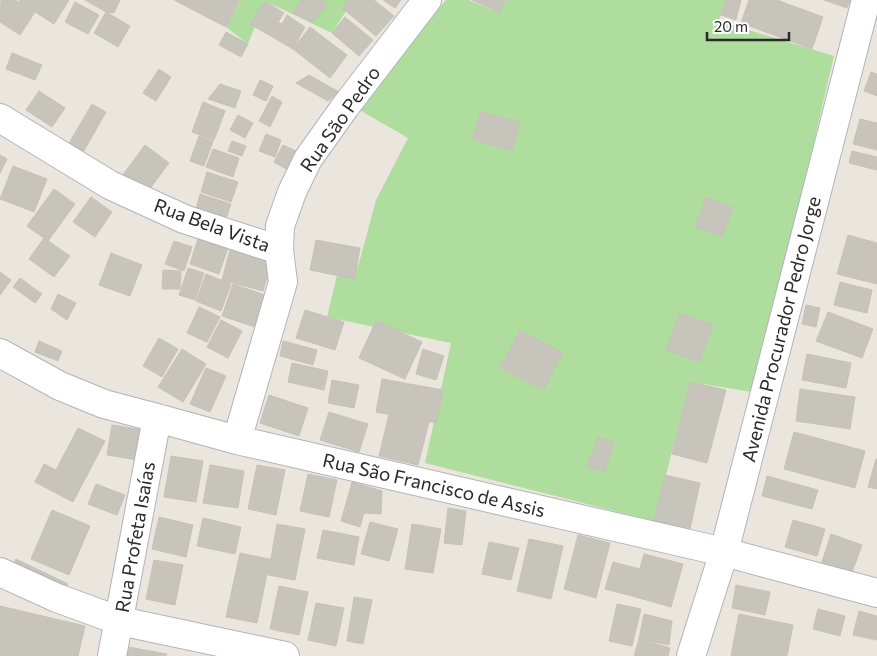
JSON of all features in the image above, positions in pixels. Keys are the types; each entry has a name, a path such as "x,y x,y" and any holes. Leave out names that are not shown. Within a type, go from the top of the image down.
{"street":[{"name":"Rua São Pedro","path":"279,250 280,226 292,192 308,159 345,107 427,0"},
{"name":"Avenida Procurador Pedro Jorge","path":"691,656 724,552 866,0"},
{"name":"Rua Bela Vista","path":"0,118 110,185 184,219 279,250 283,282 237,440"},
{"name":"Rua São Francisco de Assis","path":"0,353 60,386 104,404 237,440 724,552 877,593"},
{"name":"Rua Profeta Isaías","path":"112,656 120,621 156,418"},
{"path":"0,572 57,598 120,621 285,656"}],"green space":[{"path":"241,0 353,0 332,33 265,1 248,44 226,27"},
{"path":"446,0 469,0 498,13 505,0 725,0 719,21 834,56 773,317 752,392 690,382 654,521 425,463 451,343 327,317 337,275 355,278 376,200 408,138 356,108 388,65"}],"building":[{"path":"1,0 15,0 35,12 20,35 0,22"},
{"path":"20,0 69,0 54,24 19,2"},
{"path":"85,0 120,0 114,13 106,12"},
{"path":"174,0 240,0 226,27"},
{"path":"302,0 321,0 327,5 313,22 292,13"},
{"path":"348,0 374,0 394,16 376,36 342,8"},
{"path":"383,0 401,0 395,8"},
{"path":"472,0 505,0 499,13"},
{"path":"725,0 741,0 736,20 721,15"},
{"path":"749,0 777,0 823,17 812,49 741,23"},
{"path":"824,0 850,0 847,8"},
{"path":"265,1 284,13 278,22 282,24 287,15 305,27 293,49 250,24"},
{"path":"75,2 99,15 88,34 65,22"},
{"path":"106,12 130,26 118,47 94,33"},
{"path":"345,17 373,40 359,56 332,33"},
{"path":"310,27 347,55 330,78 293,49"},
{"path":"226,32 248,44 241,57 219,45"},
{"path":"12,53 42,65 35,80 6,69"},
{"path":"159,69 171,77 156,101 143,93"},
{"path":"871,72 877,74 877,96 864,91"},
{"path":"309,75 339,92 328,101 296,83"},
{"path":"260,80 273,86 266,101 253,95"},
{"path":"220,84 241,91 235,108 208,99"},
{"path":"39,91 65,108 52,127 26,110"},
{"path":"272,96 282,102 270,127 259,121"},
{"path":"203,102 225,111 214,140 192,132"},
{"path":"92,104 106,112 82,154 68,145"},
{"path":"481,111 520,123 512,151 472,139"},
{"path":"238,115 253,123 245,138 230,130"},
{"path":"860,119 877,123 877,150 853,144"},
{"path":"266,134 281,140 275,157 259,151"},
{"path":"199,136 213,141 204,166 190,161"},
{"path":"232,141 246,146 242,156 228,151"},
{"path":"145,145 169,163 143,198 119,180"},
{"path":"283,145 296,151 286,169 274,162"},
{"path":"213,149 239,158 233,177 206,167"},
{"path":"852,151 877,157 877,170 849,163"},
{"path":"0,155 7,159 0,173"},
{"path":"13,166 47,179 34,212 0,199"},
{"path":"207,172 238,182 231,202 201,192"},
{"path":"54,189 75,204 48,241 27,226"},
{"path":"200,194 231,204 225,222 195,213"},
{"path":"91,197 112,212 95,237 73,222"},
{"path":"706,197 733,208 722,237 695,227"},
{"path":"199,235 229,245 219,274 190,264"},
{"path":"848,235 877,243 877,284 837,274"},
{"path":"44,238 70,256 54,277 29,259"},
{"path":"316,240 360,248 355,279 310,270"},
{"path":"174,241 192,247 184,271 165,264"},
{"path":"231,246 273,257 263,291 222,280"},
{"path":"111,253 142,265 130,296 99,285"},
{"path":"188,268 204,273 195,300 179,295"},
{"path":"163,270 181,271 180,289 162,289"},
{"path":"0,272 11,280 0,295"},
{"path":"206,274 231,284 221,311 196,301"},
{"path":"20,278 42,294 35,303 13,287"},
{"path":"840,282 872,290 867,313 834,305"},
{"path":"233,284 265,295 255,327 222,316"},
{"path":"58,294 76,303 67,320 51,309"},
{"path":"806,305 820,308 816,327 802,324"},
{"path":"199,307 220,317 207,342 187,333"},
{"path":"305,310 344,322 335,350 296,338"},
{"path":"828,312 873,329 862,358 816,341"},
{"path":"680,313 713,325 699,362 666,350"},
{"path":"221,320 242,331 228,358 207,347"},
{"path":"376,321 422,342 405,379 359,358"},
{"path":"520,330 563,353 543,390 500,368"},
{"path":"159,338 178,349 162,377 143,366"},
{"path":"39,341 62,351 58,361 35,352"},
{"path":"283,341 317,350 313,365 280,356"},
{"path":"182,349 206,364 183,402 158,387"},
{"path":"423,349 444,356 436,380 416,374"},
{"path":"807,354 851,363 846,388 802,380"},
{"path":"292,363 328,371 324,390 288,382"},
{"path":"206,368 226,376 210,412 190,404"},
{"path":"382,379 443,390 436,423 376,412"},
{"path":"332,380 359,385 354,408 328,403"},
{"path":"690,382 726,390 707,463 672,454"},
{"path":"800,389 855,397 850,429 796,421"},
{"path":"269,395 308,408 299,436 260,423"},
{"path":"329,412 368,424 359,452 320,440"},
{"path":"389,414 429,422 418,465 379,456"},
{"path":"112,425 150,431 144,461 107,455"},
{"path":"78,428 105,441 73,502 35,482 44,464 56,470"},
{"path":"794,432 865,451 855,488 784,469"},
{"path":"598,437 614,443 605,472 587,467"},
{"path":"171,456 203,461 196,502 164,497"},
{"path":"877,460 877,489 868,487"},
{"path":"210,465 244,471 238,508 203,503"},
{"path":"257,465 285,470 276,515 248,509"},
{"path":"308,474 337,480 329,517 300,511"},
{"path":"665,475 700,483 690,529 654,521"},
{"path":"767,476 818,490 812,509 762,496"},
{"path":"352,482 382,491 381,514 364,513 360,527 341,521"},
{"path":"96,484 125,495 117,515 88,504"},
{"path":"448,508 466,511 462,545 444,543"},
{"path":"52,510 90,526 69,575 31,559"},
{"path":"159,517 193,525 186,557 152,549"},
{"path":"203,518 241,527 235,554 197,546"},
{"path":"793,520 825,529 817,556 785,547"},
{"path":"370,522 398,529 389,561 361,554"},
{"path":"277,524 305,529 295,580 268,575"},
{"path":"412,524 441,529 433,573 405,569"},
{"path":"323,530 359,537 354,565 317,558"},
{"path":"831,534 862,545 851,575 821,565"},
{"path":"578,535 610,543 596,598 564,589"},
{"path":"529,539 563,546 551,599 517,591"},
{"path":"489,542 519,548 511,580 482,574"},
{"path":"240,553 270,559 257,623 226,617"},
{"path":"644,554 683,564 671,607 632,596"},
{"path":"16,559 68,584 64,592 11,569"},
{"path":"154,560 183,565 175,605 146,599"},
{"path":"613,562 640,569 632,596 605,589"},
{"path":"736,585 770,592 765,615 732,608"},
{"path":"279,586 308,592 299,635 270,629"},
{"path":"354,597 372,600 363,644 347,641"},
{"path":"316,603 344,608 336,646 308,640"},
{"path":"617,604 641,609 632,646 609,641"},
{"path":"0,606 85,626 78,656 0,656"},
{"path":"818,609 845,616 840,636 813,629"},
{"path":"859,611 877,616 877,640 853,635"},
{"path":"644,614 672,621 669,645 639,639"},
{"path":"739,614 793,625 787,656 731,656"},
{"path":"639,639 670,648 668,656 634,656"},
{"path":"128,647 167,654 166,656 126,656"}]}
